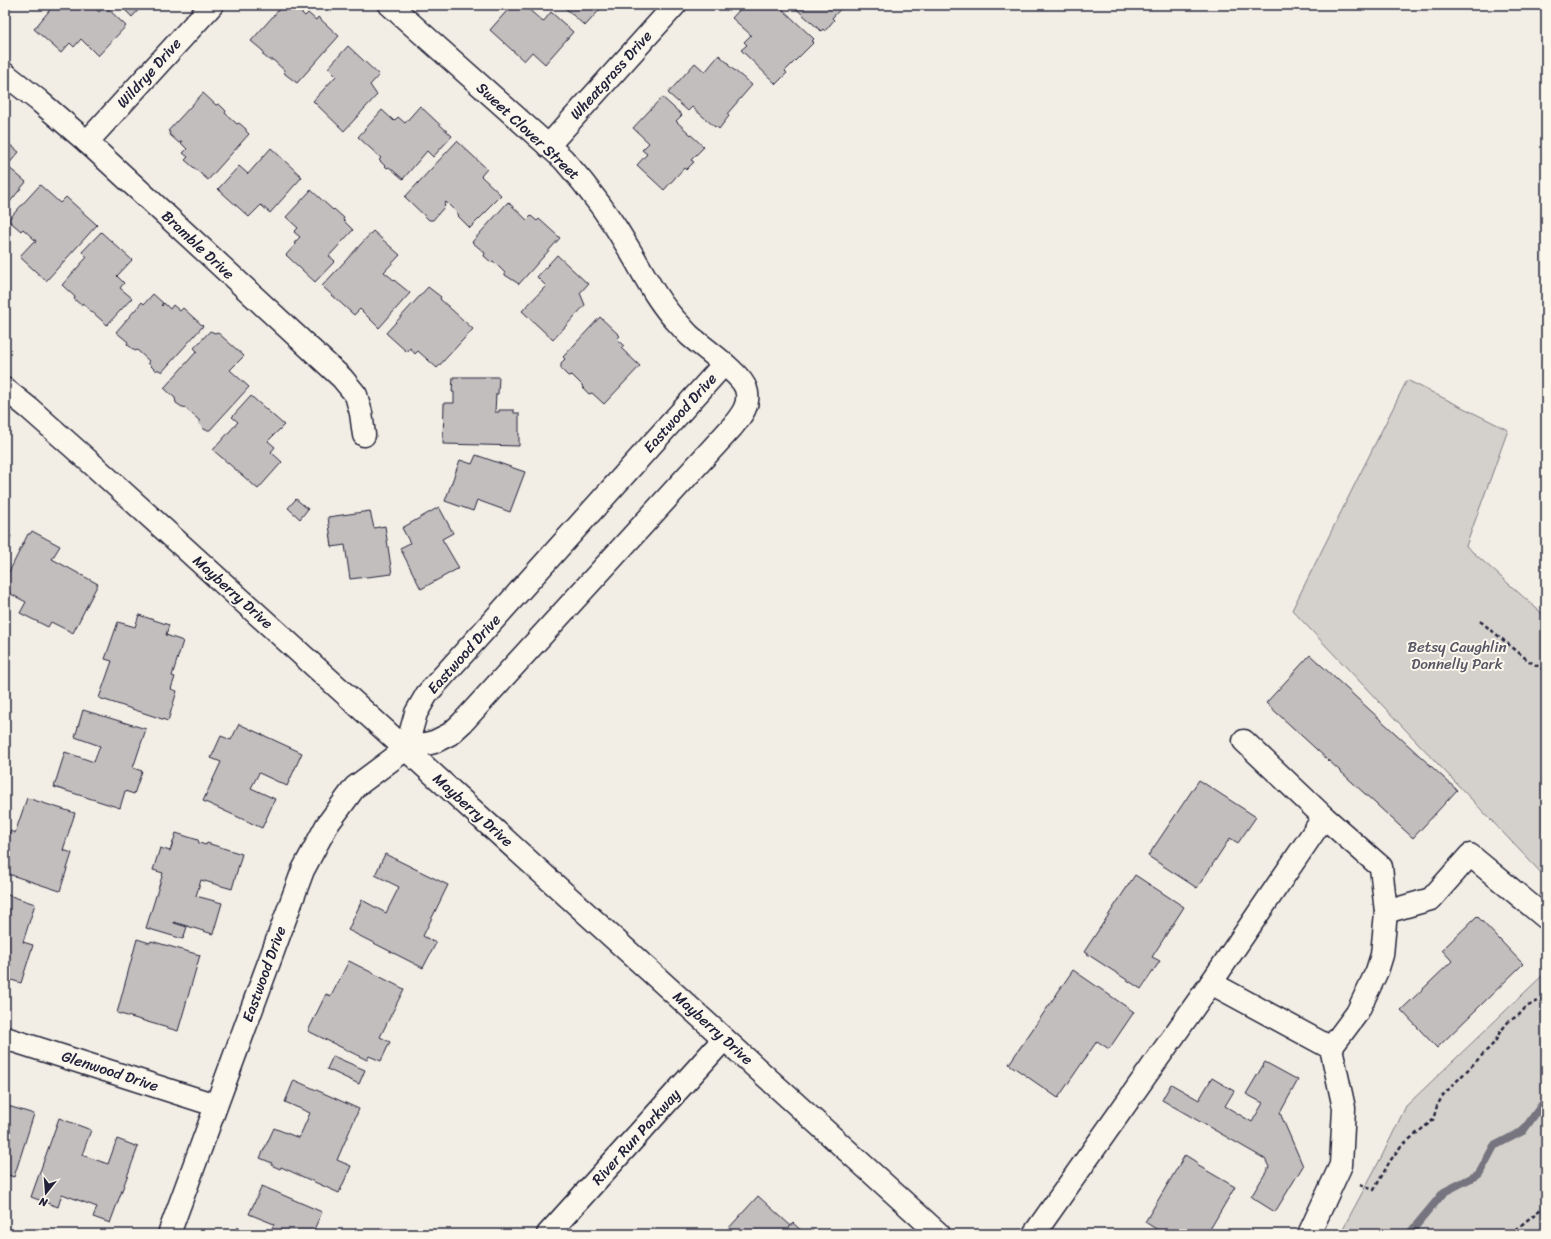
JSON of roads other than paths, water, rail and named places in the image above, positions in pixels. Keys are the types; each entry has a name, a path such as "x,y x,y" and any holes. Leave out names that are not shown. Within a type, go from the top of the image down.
{"street":[{"name":"Wildrye Drive","path":"87,142 212,5"},
{"name":"Sweet Clover Street","path":"390,5 563,158 586,184 611,219 633,254 648,284 667,311 689,335 724,364"},
{"name":"Wheatgrass Drive","path":"548,146 675,5"},
{"name":"Bramble Drive","path":"5,74 87,142 342,378 356,396 361,413 364,435"},
{"name":"Eastwood Drive","path":"170,1231 215,1105 306,863 327,825 355,787 406,749 434,742 450,734 462,723 744,412 748,400 746,388 738,376 724,364 427,694 416,713 406,749"},
{"name":"Mayberry Drive","path":"5,389 30,408 939,1234"},
{"path":"1244,741 1324,817 1380,867 1386,912 1382,955 1377,971 1357,1013 1331,1048 1344,1108 1341,1165 1309,1234"},
{"path":"1034,1234 1211,983 1324,817"},
{"path":"1386,912 1431,899 1470,854 1546,918"},
{"path":"1211,983 1331,1048"},
{"name":"Glenwood Drive","path":"5,1038 215,1105"},
{"name":"River Run Parkway","path":"548,1234 724,1039"}],"waterway":[{"path":"1409,1234 1444,1192 1479,1174 1494,1146 1523,1131 1546,1099"}],"park label":[{"name":"Betsy Caughlin Donnelly Park","path":"1457,656"}]}
